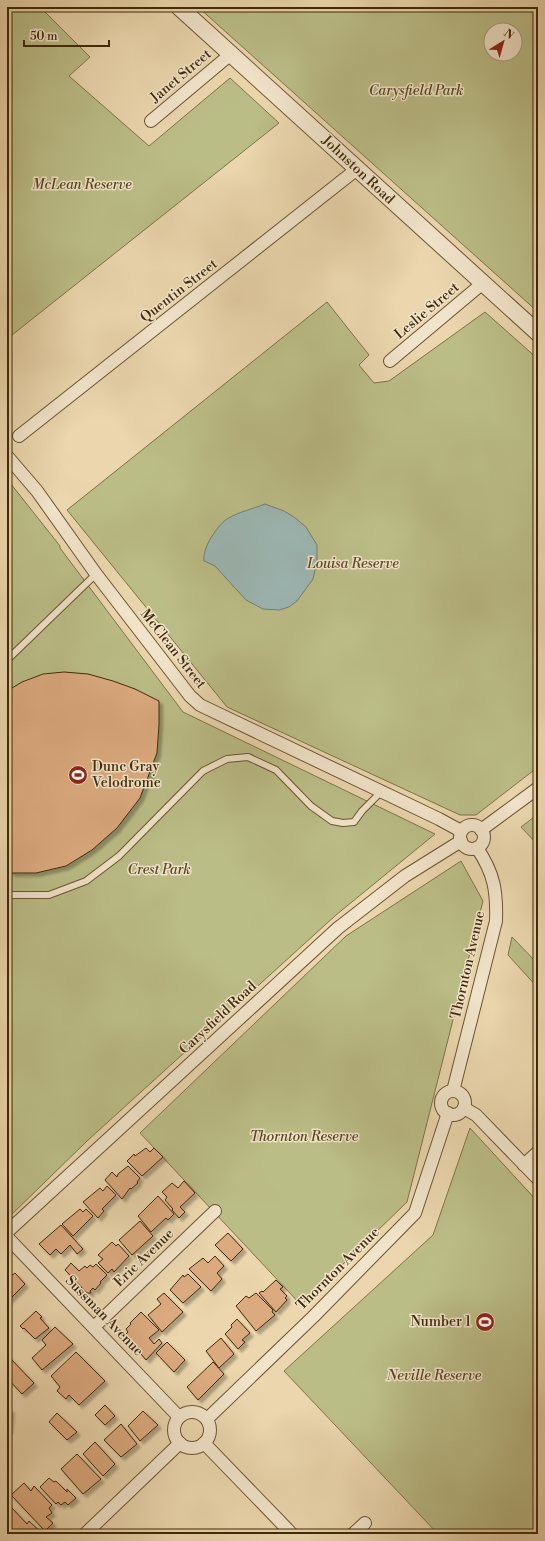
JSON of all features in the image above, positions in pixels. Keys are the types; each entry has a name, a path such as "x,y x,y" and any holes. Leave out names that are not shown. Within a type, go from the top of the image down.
{"street":[{"name":"Johnston Road","path":"179,7 538,333"},
{"name":"Janet Street","path":"151,121 231,54"},
{"name":"Quentin Street","path":"19,436 357,169"},
{"name":"Leslie Street","path":"390,361 483,284"},
{"name":"McClean Street","path":"7,456 37,491 96,574 190,696 200,705 439,819 461,836"},
{"path":"481,830 538,788"},
{"path":"471,825 478,827 484,838 478,848 472,849 467,848 461,836 467,826 471,825"},
{"name":"Carysfield Road","path":"7,1232 338,928 405,876 461,836"},
{"name":"Thornton Avenue","path":"207,1419 313,1316 415,1212 448,1113 443,1108 442,1100 446,1094 453,1091 496,921 496,892 493,879 485,859 478,848"},
{"path":"448,1113 457,1114 464,1108 465,1104 463,1096 457,1091 453,1091"},
{"path":"464,1108 476,1114 538,1179"},
{"path":"524,1165 538,1152"},
{"name":"Eric Avenue","path":"94,1327 216,1211"},
{"name":"Sussman Avenue","path":"7,1237 180,1417"},
{"path":"197,1412 207,1419 210,1434 204,1443 195,1448 185,1446 180,1443 174,1433 174,1427 180,1417 184,1413 197,1412"},
{"path":"85,1534 180,1443"},
{"path":"204,1443 292,1534"},
{"path":"353,1534 365,1523"}],"lane":[{"path":"7,660 96,574"},
{"path":"7,893 49,895 86,880 119,856 203,771 226,759 248,757 276,770 311,806 332,821 343,824 354,822 362,811 382,791"}],"green space":[{"name":"McLean Reserve","path":"7,7 40,7 90,57 69,76 149,146 230,78 279,123 7,339"},
{"name":"Carysfield Park","path":"198,7 538,7 538,312"},
{"name":"Louisa Reserve","path":"327,302 369,355 359,365 374,383 389,381 485,312 538,359 538,767 476,815 460,815 227,707 67,510"},
{"name":"Crest Park","path":"7,479 60,546 183,712 435,834 336,915 87,1141 7,1219"},
{"path":"538,814 538,845 521,827"},
{"name":"Thornton Reserve","path":"461,861 483,901 407,1202 301,1305 140,1133 346,936"},
{"path":"512,937 538,964 538,988 508,955"},
{"name":"Neville Reserve","path":"470,1128 538,1202 538,1534 438,1534 284,1371 433,1235"}],"water":[{"path":"265,504 284,511 294,517 306,527 317,545 317,561 313,579 297,601 289,607 279,610 263,609 246,600 215,566 204,561 205,550 211,538 223,522 236,514"}],"building":[{"name":"Dunc Gray Velodrome","path":"64,672 88,674 113,681 135,689 159,701 157,753 140,798 117,828 92,850 66,866 36,873 12,873 7,871 7,691 22,682 43,674"},
{"path":"146,1148 150,1152 154,1148 163,1157 142,1176 127,1161 134,1154 135,1156"},
{"path":"128,1166 140,1178 137,1182 138,1183 131,1189 130,1188 122,1199 105,1180 112,1172 117,1177 118,1174"},
{"path":"184,1181 195,1193 180,1207 185,1212 179,1218 165,1200 167,1197 162,1192 172,1183 178,1188"},
{"path":"107,1186 116,1195 102,1209 104,1211 98,1218 83,1202 100,1188 103,1191"},
{"path":"158,1196 174,1214 168,1220 166,1218 151,1232 138,1216"},
{"path":"80,1209 83,1212 86,1209 93,1216 73,1236 62,1224"},
{"path":"140,1221 153,1236 132,1255 119,1240"},
{"path":"61,1225 83,1249 77,1254 70,1245 61,1254 56,1249 50,1255 39,1244"},
{"path":"228,1233 243,1249 231,1261 215,1245"},
{"path":"112,1242 116,1246 118,1244 129,1256 114,1272 112,1269 108,1273 98,1263 103,1259 98,1255"},
{"path":"215,1256 224,1266 217,1273 222,1279 211,1291 189,1269 203,1258 208,1263"},
{"path":"71,1263 79,1271 85,1266 87,1268 90,1265 93,1267 96,1264 107,1275 95,1290 93,1288 90,1291 91,1293 87,1293 65,1270"},
{"path":"15,1273 25,1284 8,1301 7,1279"},
{"path":"188,1274 201,1287 183,1303 170,1290 183,1275 184,1277"},
{"path":"276,1280 283,1287 280,1289 287,1296 285,1298 287,1300 276,1312 259,1293 262,1291 263,1292"},
{"path":"164,1293 183,1312 162,1332 148,1315 161,1304 157,1299"},
{"path":"256,1293 273,1310 272,1312 275,1315 256,1331 236,1306 246,1296 249,1298"},
{"path":"36,1311 49,1328 35,1339 20,1326"},
{"path":"141,1312 159,1330 149,1338 154,1344 159,1339 162,1343 146,1360 125,1335 128,1332 126,1329 131,1324 130,1323"},
{"path":"237,1319 250,1333 242,1340 245,1342 238,1349 225,1334"},
{"path":"55,1327 73,1344 42,1370 32,1358 46,1345 42,1340"},
{"path":"221,1338 234,1354 219,1368 206,1351"},
{"path":"167,1342 185,1360 174,1372 156,1353"},
{"path":"76,1352 105,1381 79,1405 69,1395 66,1399 57,1391 60,1387 51,1376"},
{"path":"7,1355 34,1383 22,1394 7,1378"},
{"path":"213,1362 224,1374 198,1400 187,1387"},
{"path":"105,1405 115,1416 105,1425 95,1415"},
{"path":"7,1407 11,1410 9,1431 7,1430"},
{"path":"143,1411 158,1425 140,1441 128,1426"},
{"path":"57,1413 77,1432 67,1440 49,1422"},
{"path":"121,1424 137,1444 121,1457 104,1440"},
{"path":"95,1442 115,1464 103,1476 83,1454"},
{"path":"77,1454 101,1479 83,1494 61,1469"},
{"path":"49,1478 54,1482 56,1481 67,1492 67,1489 76,1498 68,1505 65,1502 61,1505 58,1502 56,1504 40,1487"},
{"path":"24,1483 31,1491 34,1486 52,1505 49,1508 52,1513 46,1517 53,1523 45,1531 11,1495"},
{"path":"7,1506 8,1509 11,1507 27,1524 29,1521 43,1534 9,1534 7,1532"},
{"path":"491,1531 510,1534 490,1534"}],"place":[{"name":"Dunc Gray Velodrome","path":"78,775"},
{"name":"Number 1","path":"485,1322"}]}
